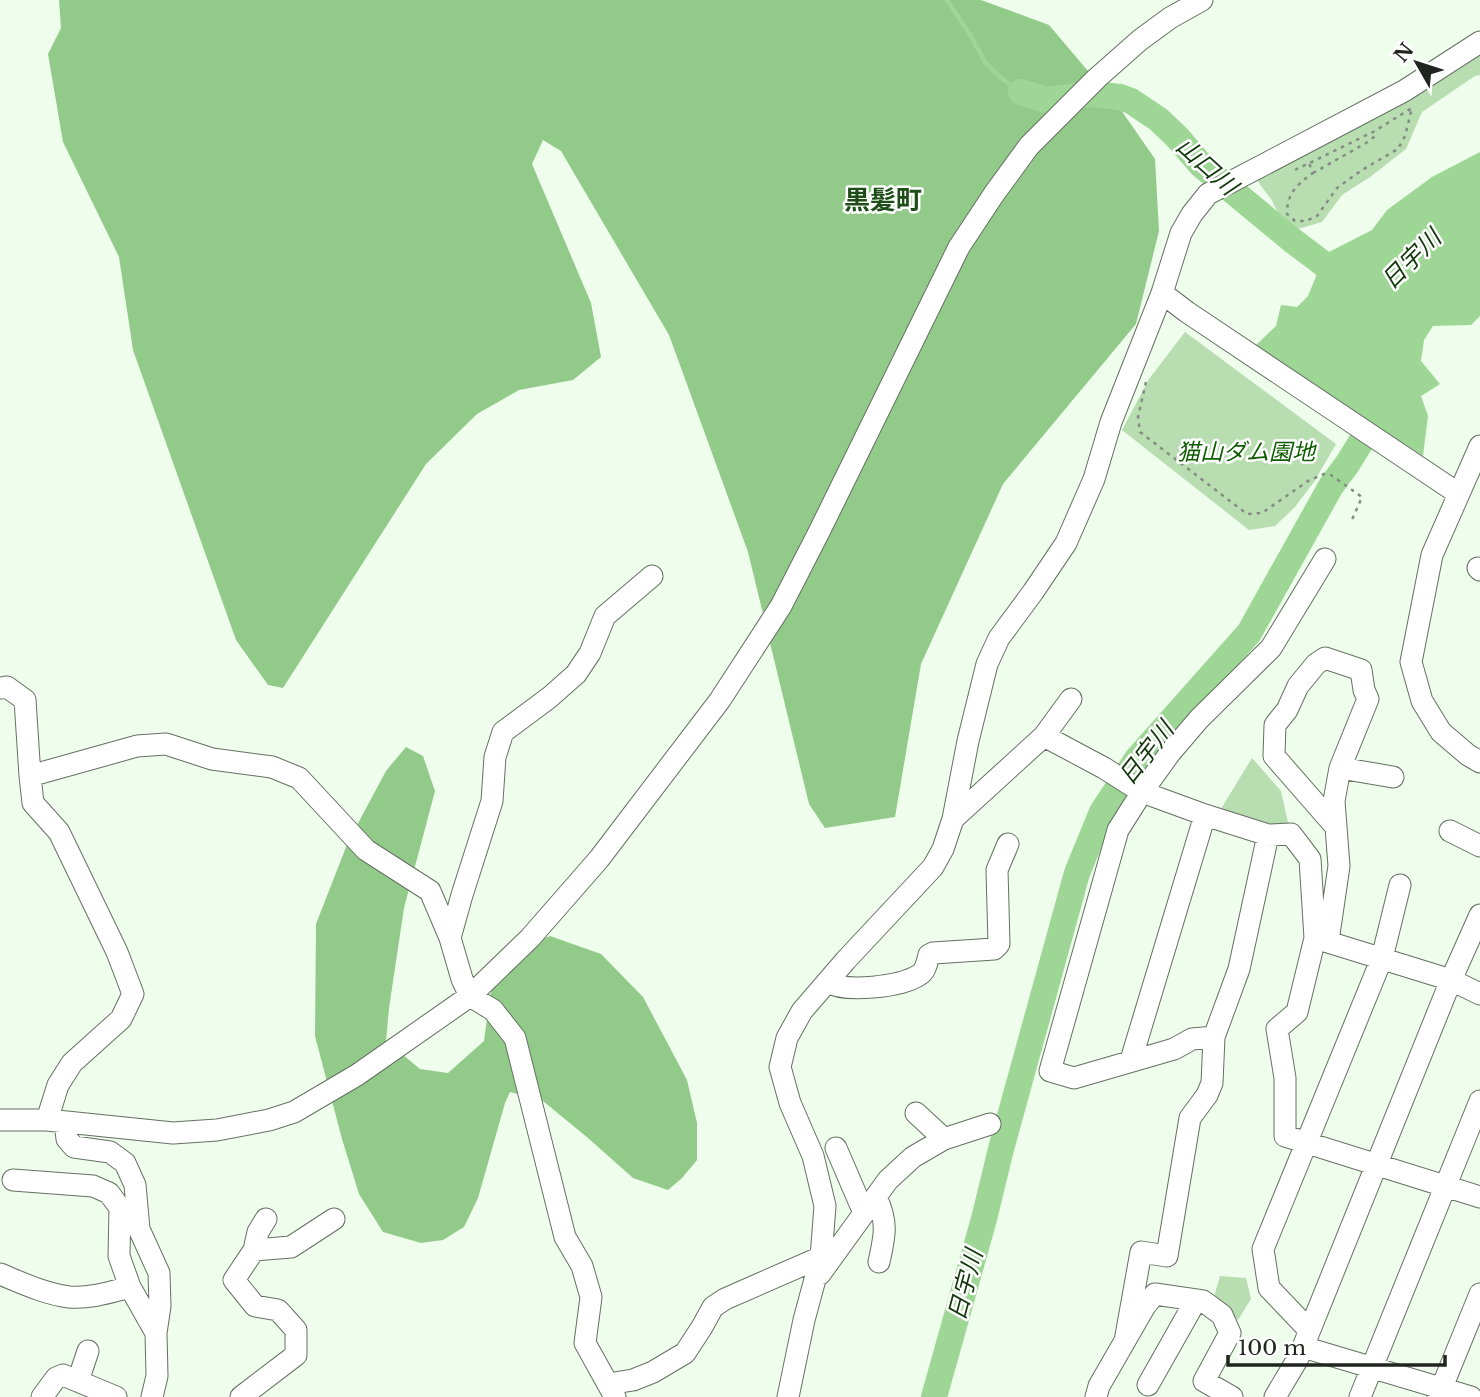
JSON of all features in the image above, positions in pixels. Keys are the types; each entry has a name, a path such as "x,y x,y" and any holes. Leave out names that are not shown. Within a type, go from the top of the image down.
{"street":[{"path":"0,1120 56,1121 173,1133 217,1130 269,1120 294,1112 357,1075 470,996 530,938 599,859 720,699 781,606 959,247 1029,146 1097,78 1140,40 1170,18 1202,0"},
{"path":"788,1397 821,1257 825,1206 813,1156 790,1103 780,1067 787,1038 802,1011 933,867 943,849 953,819 987,664 999,638 1066,543 1094,479 1111,422 1162,293 1181,233 1208,194 1404,92 1480,42"},
{"path":"1162,293 1454,491"},
{"path":"1480,446 1454,491 1432,555 1411,662 1422,701 1441,732 1480,762"},
{"path":"1214,1037 1192,1039 1174,1049 1074,1078 1050,1071 1118,830 1170,753 1199,719 1271,648 1325,559"},
{"path":"450,938 492,800 495,757 503,732 576,674 590,653 605,617 652,576"},
{"path":"1336,827 1274,756 1275,725 1287,710 1298,686 1316,664 1325,658 1362,670 1368,699 1340,768 1334,801 1336,827 1339,866 1322,940 1297,1012 1277,1029 1284,1078 1285,1136 1480,1197"},
{"path":"0,688 7,687 25,700 33,803 59,832 117,952 133,994 121,1019 72,1063 58,1085 56,1121 74,1147 110,1153 125,1163 135,1185 139,1229 159,1273 157,1376 152,1397"},
{"path":"953,819 1044,736 1071,699"},
{"path":"1044,736 1142,792 1268,835 1291,834 1310,859 1322,940"},
{"path":"30,776 137,746 166,744 212,759 272,767 299,778 366,850 430,891 470,996 493,1010 515,1038 565,1237 582,1266 591,1297 584,1343 612,1390 653,1372 684,1353 713,1307 757,1284 821,1257"},
{"path":"1340,768 1393,777"},
{"path":"1131,1060 1205,815"},
{"path":"1450,831 1480,846"},
{"path":"1125,1340 1141,1252 1167,1256 1190,1118 1207,1095 1212,1083 1214,1037 1239,969 1268,835"},
{"path":"827,982 835,986 852,987 898,983 919,976 933,953 995,949 999,944 997,870 1008,844"},
{"path":"1400,885 1382,958 1263,1249 1269,1288 1306,1338 1440,1393 1471,1397"},
{"path":"1275,1397 1297,1360 1480,915"},
{"path":"1322,940 1451,980 1480,993"},
{"path":"1360,1397 1480,1101"},
{"path":"916,1113 944,1139"},
{"path":"814,1281 888,1180 913,1157 944,1139 990,1124"},
{"path":"836,1148 870,1205 883,1212 885,1236 879,1262"},
{"path":"13,1180 93,1186 108,1193 120,1208 119,1256 130,1287 156,1333"},
{"path":"243,1396 296,1354 296,1330 278,1310 255,1306 234,1280 254,1250 258,1232 266,1219"},
{"path":"254,1250 291,1247 334,1219"},
{"path":"0,1275 38,1290 71,1297 92,1296 130,1287"},
{"path":"1096,1397 1099,1386 1144,1306 1155,1294 1203,1301 1222,1315 1230,1333 1199,1389 1232,1397"},
{"path":"1440,1393 1480,1294"},
{"path":"1148,1385 1156,1359 1196,1300"},
{"path":"78,1381 88,1351"},
{"path":"42,1397 56,1378 63,1375 116,1397"}],"path":[{"path":"1287,174 1378,130 1412,108 1405,136 1398,149 1337,188 1317,216 1306,221 1295,221 1287,214 1287,202 1296,185 1366,143 1378,130"},
{"path":"1309,163 1312,173"},
{"path":"1146,378 1138,417 1140,432 1247,514 1262,513 1308,481 1324,474 1331,475 1362,497 1351,522"}],"green space":[{"path":"1480,52 1480,75 1422,112 1406,149 1342,195 1322,222 1298,229 1282,220 1255,176"},
{"name":"猫山ダム園地","path":"1185,332 1336,444 1314,482 1294,508 1275,526 1249,530 1122,430 1149,379"},
{"path":"1252,758 1281,791 1289,827 1269,830 1219,812"},
{"path":"1220,1276 1246,1278 1251,1299 1238,1320 1214,1297"}],"shaded area":[{"path":"59,0 981,0 1049,25 1121,110 1155,159 1159,231 1136,324 1003,484 921,664 895,817 825,828 809,804 748,552 669,335 561,151 543,140 532,164 591,303 601,357 573,380 519,390 477,414 426,464 283,688 268,685 236,640 133,350 119,257 63,142 48,54 61,28"},
{"path":"406,747 423,756 435,791 404,908 386,1041 420,1069 448,1073 484,1041 491,990 515,949 550,936 601,954 643,997 687,1080 697,1123 697,1160 668,1190 633,1178 543,1101 510,1092 478,1198 464,1227 443,1240 421,1243 383,1232 359,1194 315,1036 316,924 348,842 386,771"}],"water":[{"path":"1480,152 1480,316 1471,325 1433,326 1424,340 1421,361 1440,384 1421,396 1428,416 1423,456 1254,347 1276,326 1281,305 1297,307 1308,296 1325,254 1372,230 1387,210 1432,177"}],"waterway":[{"path":"947,0 985,62 1021,92"},
{"name":"山口川","path":"1021,92 1046,100 1092,94 1131,101 1158,119 1201,165 1349,283"},
{"name":"日宇川","path":"934,1397 1077,873 1102,812 1137,759 1249,633 1331,486 1380,411 1376,389"}],"district":[{"name":"黒髪町","path":"883,200"}]}
